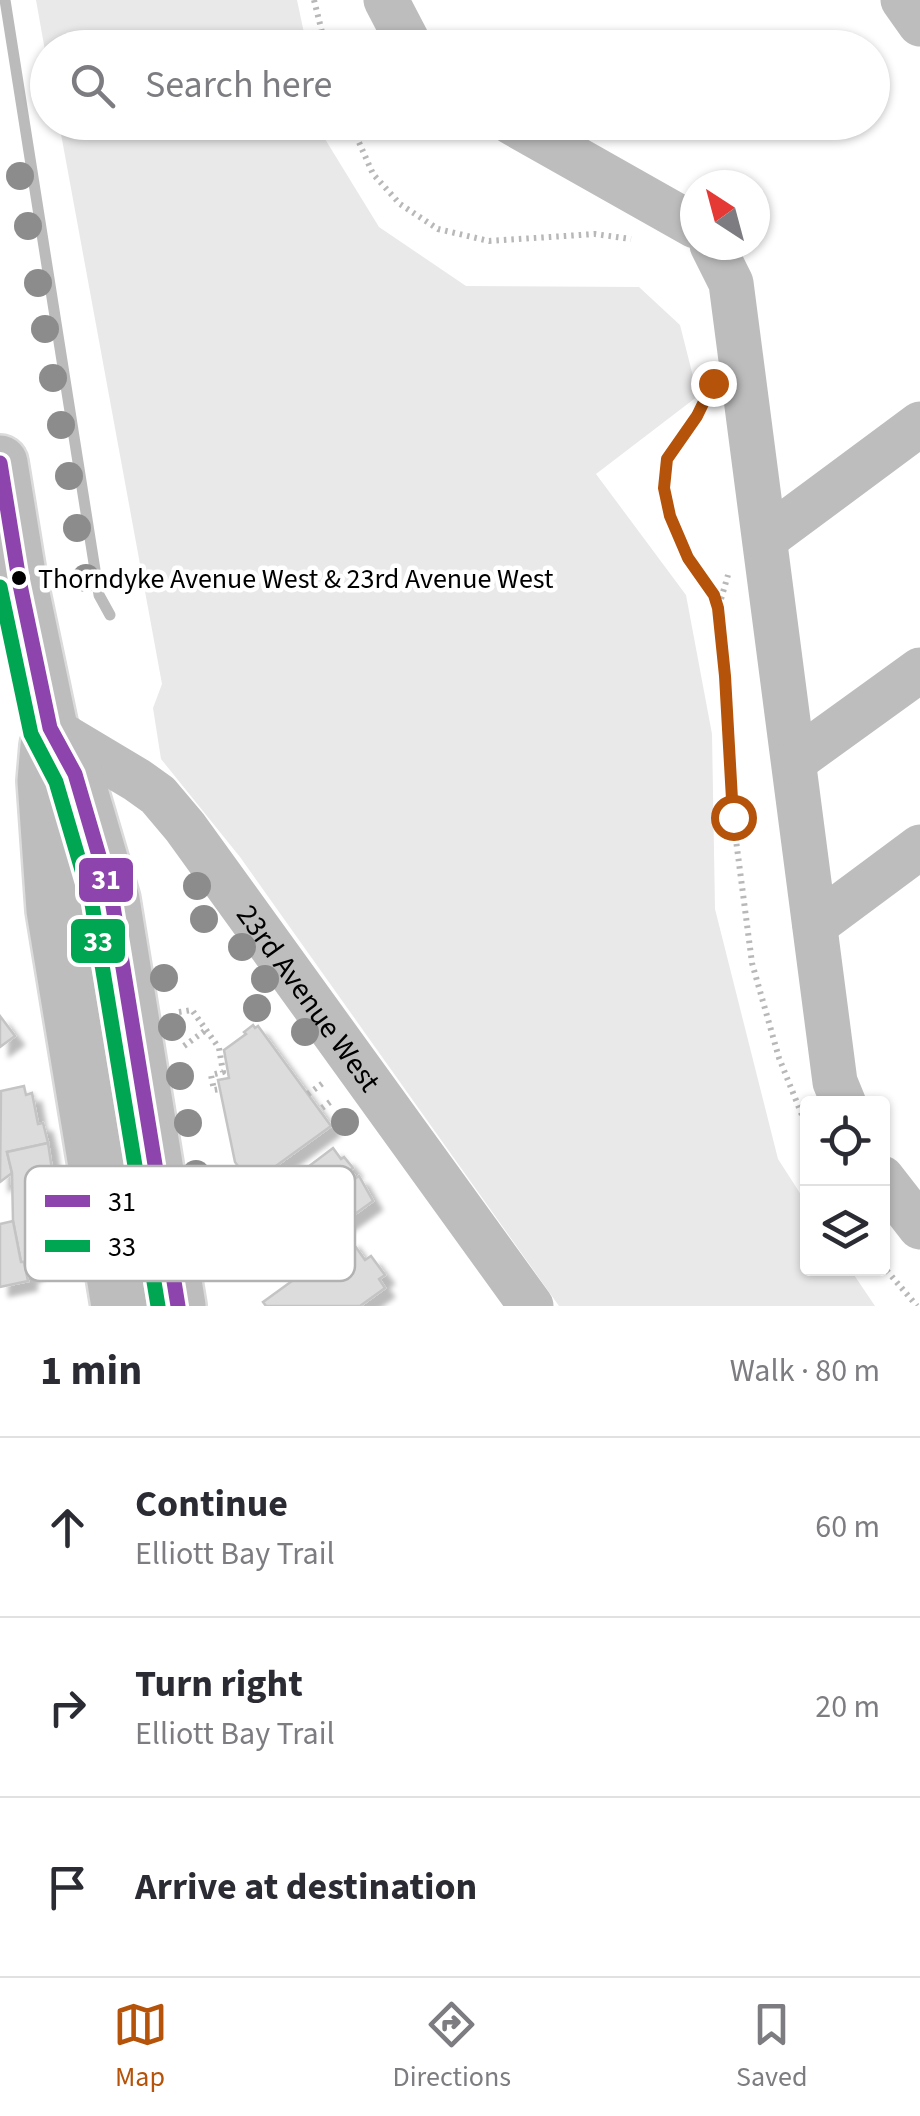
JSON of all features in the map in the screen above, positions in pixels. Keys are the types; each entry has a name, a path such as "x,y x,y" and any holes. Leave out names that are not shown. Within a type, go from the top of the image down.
{"main road":[{"path":"0,462 19,580 50,728 75,774 112,900 155,1166"},
{"path":"50,728 45,781 54,910 95,1166"},
{"path":"114,1281 118,1306"},
{"path":"174,1281 178,1306"}],"street":[{"path":"386,0 402,30"},
{"path":"902,0 920,24"},
{"path":"543,140 680,218"},
{"path":"719,260 731,284 835,1082 841,1096"},
{"path":"765,539 920,424"},
{"path":"794,761 920,670"},
{"name":"23rd Avenue West","path":"50,728 137,780 158,796 185,827 531,1306"},
{"path":"815,924 920,848"},
{"path":"888,1186 920,1227"}],"path":[{"path":"314,0 322,30"},
{"path":"358,140 373,174 400,204 438,230 489,241 595,234 642,240"},
{"path":"713,383 697,416 667,459 664,488 670,516 688,558 714,595 718,608 733,817 752,963 779,1058 800,1110"},
{"path":"179,1012 192,1010 219,1048 223,1072 211,1075 214,1090 220,1089"},
{"path":"184,1046 206,1030"},
{"path":"308,1094 328,1079"},
{"path":"890,1274 917,1306"}],"shaded area":[{"path":"36,0 297,0 303,30 41,30"},
{"path":"62,140 326,140 379,227 466,286 639,287 680,325 698,396 596,474 686,595 712,734 715,909 778,1159 800,1193 800,1276 855,1276 875,1306 559,1306 240,857 161,759 153,708 162,684"}],"building":[{"path":"0,1016 15,1036 0,1047"},
{"path":"258,1026 331,1126 276,1166 238,1166 235,1162 218,1080 229,1078 224,1050 244,1032"},
{"path":"24,1086 26,1095 32,1093 38,1124 43,1123 48,1143 7,1152 12,1173 0,1182 1,1091"},
{"path":"48,1143 51,1166 25,1166 25,1266 13,1221 12,1173 7,1152"},
{"path":"333,1148 351,1166 309,1166"},
{"path":"359,1176 373,1201 355,1214 355,1177"},
{"path":"13,1221 28,1281 0,1287 0,1224"},
{"path":"355,1246 365,1260 371,1256 385,1275 379,1279 385,1288 360,1306 266,1306 263,1302 292,1281 355,1281"}],"waterway":[{"path":"5,0 99,595 110,615"}],"transit line":[{"name":"31","path":"0,463 19,580 50,728 75,774 112,900 155,1166"},
{"name":"33","path":"0,587 31,734 56,782 92,904 135,1166"},
{"name":"33","path":"154,1281 158,1306"},
{"name":"31","path":"174,1281 178,1306"}],"place":[{"name":"Thorndyke Avenue West & 23rd Avenue West","path":"19,578"}],"route":[{"path":"713,383 697,416 667,459 664,488 670,516 688,558 714,595 718,608 733,817"}]}
